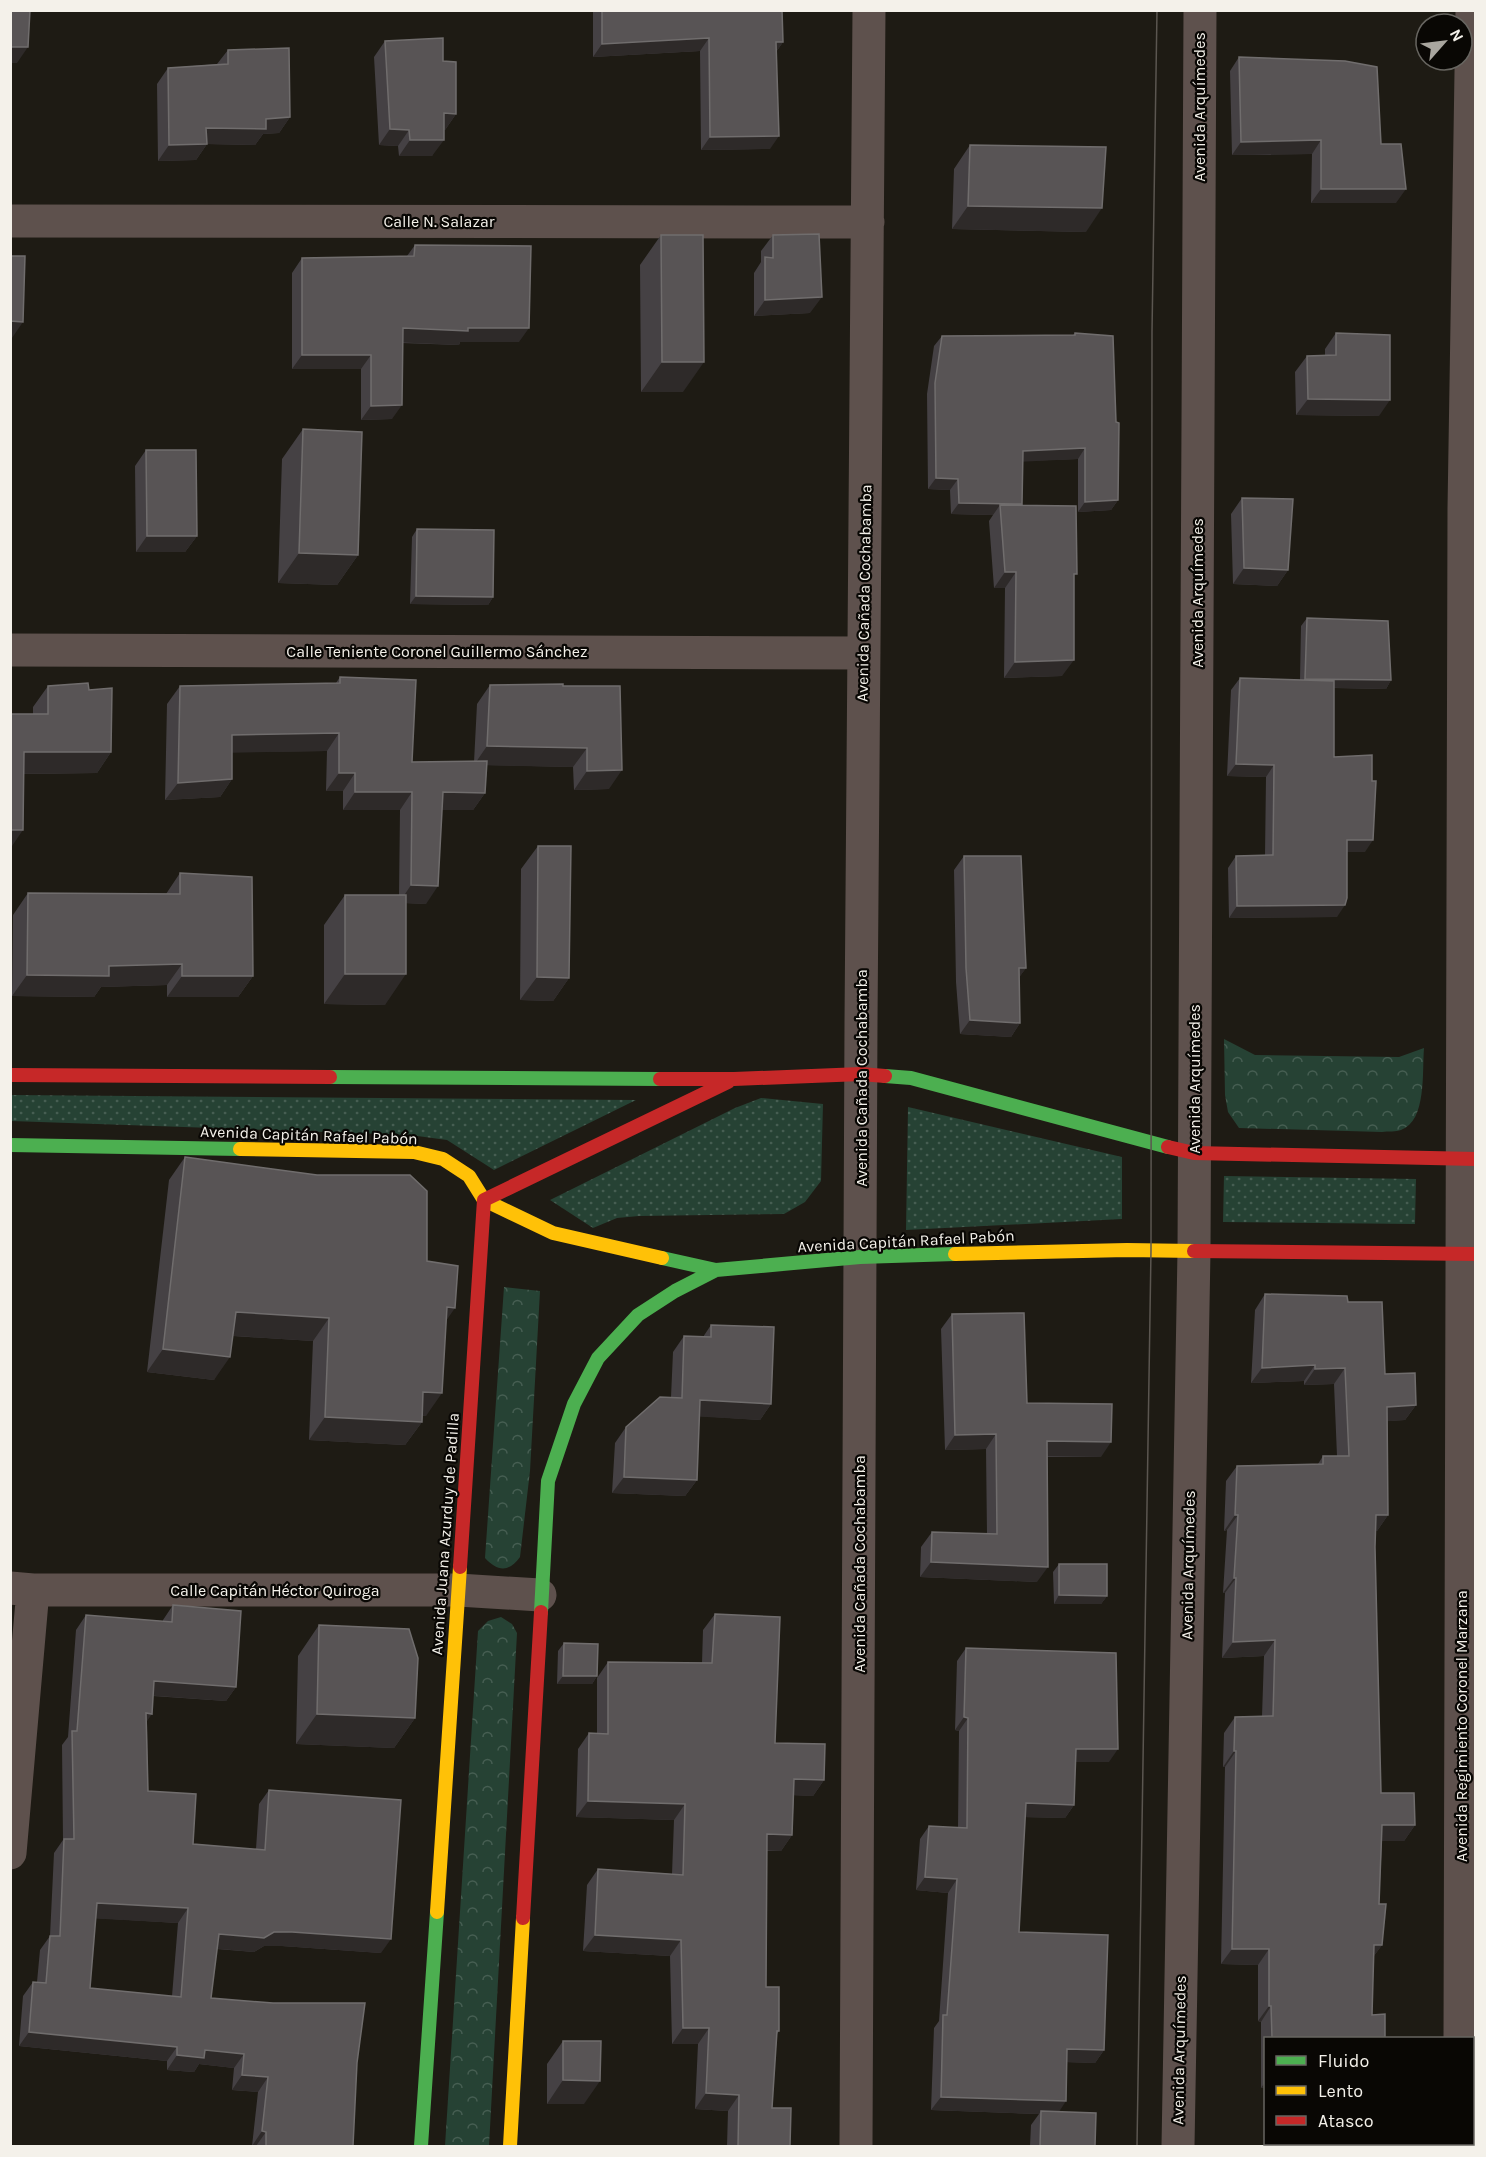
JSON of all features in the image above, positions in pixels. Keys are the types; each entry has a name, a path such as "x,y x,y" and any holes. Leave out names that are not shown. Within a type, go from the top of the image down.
{"main road":[{"path":"10,1075 734,1079 861,1074 911,1078 1194,1153 1469,1159"},
{"path":"484,1200 734,1079"},
{"name":"Avenida Capitán Rafael Pabón","path":"10,1145 414,1152 443,1159 470,1176 484,1200 553,1233 716,1270 860,1257 1127,1250 1469,1254"},
{"name":"Avenida Juana Azurduy de Padilla","path":"421,2146 484,1200"},
{"path":"510,2146 548,1481 574,1404 598,1358 638,1315 675,1291 716,1270"}],"street":[{"name":"Avenida Cañada Cochabamba","path":"856,2146 869,10"},
{"name":"Avenida Arquímedes","path":"1178,2146 1194,1251 1200,10"},
{"name":"Avenida Regimiento Coronel Marzana","path":"1460,2037 1469,1254 1472,10"},
{"name":"Calle N. Salazar","path":"10,221 868,222"},
{"name":"Calle Teniente Coronel Guillermo Sánchez","path":"10,650 864,653"},
{"name":"Calle Capitán Héctor Quiroga","path":"22,1589 458,1590 540,1595"},
{"path":"10,1853 22,1589"}],"green space":[{"path":"1224,1039 1255,1055 1399,1057 1424,1048 1422,1094 1415,1117 1401,1130 1382,1132 1239,1128 1228,1112 1225,1095"},
{"path":"11,1095 636,1100 494,1170 447,1140 410,1135 11,1121"},
{"path":"761,1098 823,1104 821,1181 805,1202 784,1214 639,1216 617,1218 593,1228 550,1200 735,1108"},
{"path":"908,1107 1122,1157 1122,1219 906,1230"},
{"path":"1224,1176 1416,1179 1415,1224 1223,1222"},
{"path":"504,1287 540,1291 530,1471 520,1557 508,1568 499,1568 485,1558"},
{"path":"501,1617 512,1624 517,1633 489,2146 445,2146 478,1631 488,1621"}],"building":[{"path":"10,10 30,10 28,47 10,47"},
{"path":"602,10 782,10 783,42 776,42 779,136 710,137 709,38 602,44"},
{"path":"443,38 443,61 456,62 456,114 444,113 444,140 410,140 409,130 390,129 385,41"},
{"path":"289,48 290,117 266,119 266,129 206,128 207,144 169,145 168,68 228,64 228,50"},
{"path":"1239,57 1345,61 1377,67 1381,144 1401,144 1406,189 1321,189 1321,140 1241,142"},
{"path":"970,145 1106,147 1102,208 968,206"},
{"path":"819,234 822,297 765,300 765,257 773,258 773,235"},
{"path":"661,235 703,235 704,362 662,362"},
{"path":"415,245 531,246 529,328 468,328 468,331 403,328 402,405 371,406 371,355 302,355 302,258 414,256"},
{"path":"10,256 25,256 23,322 10,321"},
{"path":"1075,333 1113,336 1116,422 1119,423 1118,500 1085,502 1085,448 1023,451 1022,504 959,503 958,479 936,478 935,383 942,336 1075,335"},
{"path":"1336,333 1390,335 1390,400 1308,399 1307,356 1336,355"},
{"path":"303,429 362,432 358,555 299,553"},
{"path":"146,450 196,450 197,536 147,536"},
{"path":"1242,498 1293,499 1288,570 1244,568"},
{"path":"1000,505 1076,506 1077,574 1074,574 1074,660 1015,662 1016,572 1005,572"},
{"path":"417,529 494,530 493,597 416,596"},
{"path":"1307,618 1388,621 1391,680 1305,679"},
{"path":"340,677 416,680 412,762 487,761 485,793 443,792 438,886 411,885 412,792 355,792 355,773 339,773 339,733 232,735 232,779 178,783 180,686 340,683"},
{"path":"1240,678 1334,681 1334,757 1372,755 1372,781 1376,781 1373,840 1347,840 1345,905 1237,906 1236,856 1273,855 1274,765 1236,764"},
{"path":"88,683 89,690 112,688 111,752 24,752 23,830 10,830 10,714 48,714 48,686"},
{"path":"563,684 563,686 620,686 622,770 587,771 587,748 487,746 490,685"},
{"path":"538,846 571,846 569,978 537,977"},
{"path":"964,856 1021,856 1026,968 1019,968 1020,1023 970,1020 966,968"},
{"path":"180,873 252,877 253,976 182,976 182,964 109,966 109,976 27,975 28,893 180,894"},
{"path":"345,895 406,895 406,974 345,974"},
{"path":"185,1157 317,1175 410,1175 427,1191 427,1261 458,1266 455,1308 447,1307 442,1393 423,1392 422,1422 325,1417 329,1318 236,1312 230,1357 163,1349"},
{"path":"1265,1294 1347,1296 1348,1302 1382,1302 1385,1374 1415,1373 1416,1405 1387,1407 1388,1515 1376,1515 1381,1793 1414,1793 1415,1825 1382,1825 1379,1904 1386,1904 1382,1945 1374,1945 1372,2015 1385,2014 1385,2037 1272,2037 1271,2006 1269,2006 1269,1949 1232,1949 1235,1717 1273,1716 1275,1640 1233,1642 1238,1515 1235,1515 1237,1466 1323,1464 1323,1456 1349,1456 1345,1368 1315,1369 1315,1365 1262,1368"},
{"path":"1024,1313 1027,1403 1112,1404 1111,1442 1047,1441 1048,1567 931,1562 932,1532 997,1534 996,1434 955,1435 952,1314"},
{"path":"711,1325 774,1327 771,1404 700,1400 697,1480 624,1477 626,1427 660,1397 682,1398 684,1336 711,1337"},
{"path":"1059,1564 1107,1564 1107,1596 1059,1595"},
{"path":"173,1605 241,1611 236,1687 154,1681 152,1714 146,1713 148,1791 196,1794 193,1844 265,1850 269,1790 401,1800 391,1939 292,1932 274,1932 264,1938 219,1934 211,1998 273,2003 365,2003 357,2063 353,2146 266,2146 266,2132 262,2131 268,2077 242,2075 244,2054 205,2050 204,2058 177,2055 177,2047 29,2032 33,1982 46,1983 50,1936 60,1936 64,1839 74,1839 72,1731 77,1731 86,1615 172,1622","holes":["97,1903 188,1908 181,1997 90,1988"]},
{"path":"715,1614 780,1617 775,1743 825,1744 824,1780 794,1779 792,1835 767,1834 766,1987 779,1987 779,2031 777,2031 772,2108 791,2108 790,2146 738,2146 739,2095 706,2093 709,2028 683,2028 681,1940 595,1935 598,1869 683,1875 685,1804 588,1801 589,1733 608,1734 608,1662 712,1663"},
{"path":"319,1625 409,1629 418,1658 415,1718 317,1714"},
{"path":"564,1643 598,1644 597,1676 563,1676"},
{"path":"966,1648 1116,1653 1118,1749 1076,1749 1074,1805 1026,1803 1019,1932 1108,1935 1104,2050 1067,2049 1066,2101 941,2097 943,2015 947,2015 957,1879 925,1877 929,1826 967,1828 968,1718 964,1717"},
{"path":"563,2041 601,2041 600,2081 563,2080"},
{"path":"1041,2111 1096,2113 1095,2146 1040,2146"}],"tram line":[{"path":"1137,2146 1151,1250 1152,332 1157,10"}],"traffic: fast":[{"path":"885,1076 911,1078 1168,1147"},
{"path":"330,1077 660,1079"},
{"path":"10,1145 240,1149"},
{"path":"662,1258 716,1270 860,1257 955,1254"},
{"path":"541,1612 548,1481 574,1404 598,1358 638,1315 675,1291 716,1270"},
{"path":"421,2146 437,1912"}],"traffic: slow":[{"path":"240,1149 414,1152 443,1159 469,1176 484,1200 553,1233 662,1258"},
{"path":"955,1254 1127,1250 1194,1251"},
{"path":"437,1912 460,1567"},
{"path":"510,2146 523,1918"}],"traffic: jam":[{"path":"660,1079 734,1079 861,1074 885,1076"},
{"path":"10,1075 330,1077"},
{"path":"484,1200 728,1082"},
{"path":"1168,1147 1194,1153 1476,1159"},
{"path":"460,1567 484,1200"},
{"path":"1194,1251 1476,1254"},
{"path":"523,1918 541,1612"}]}
